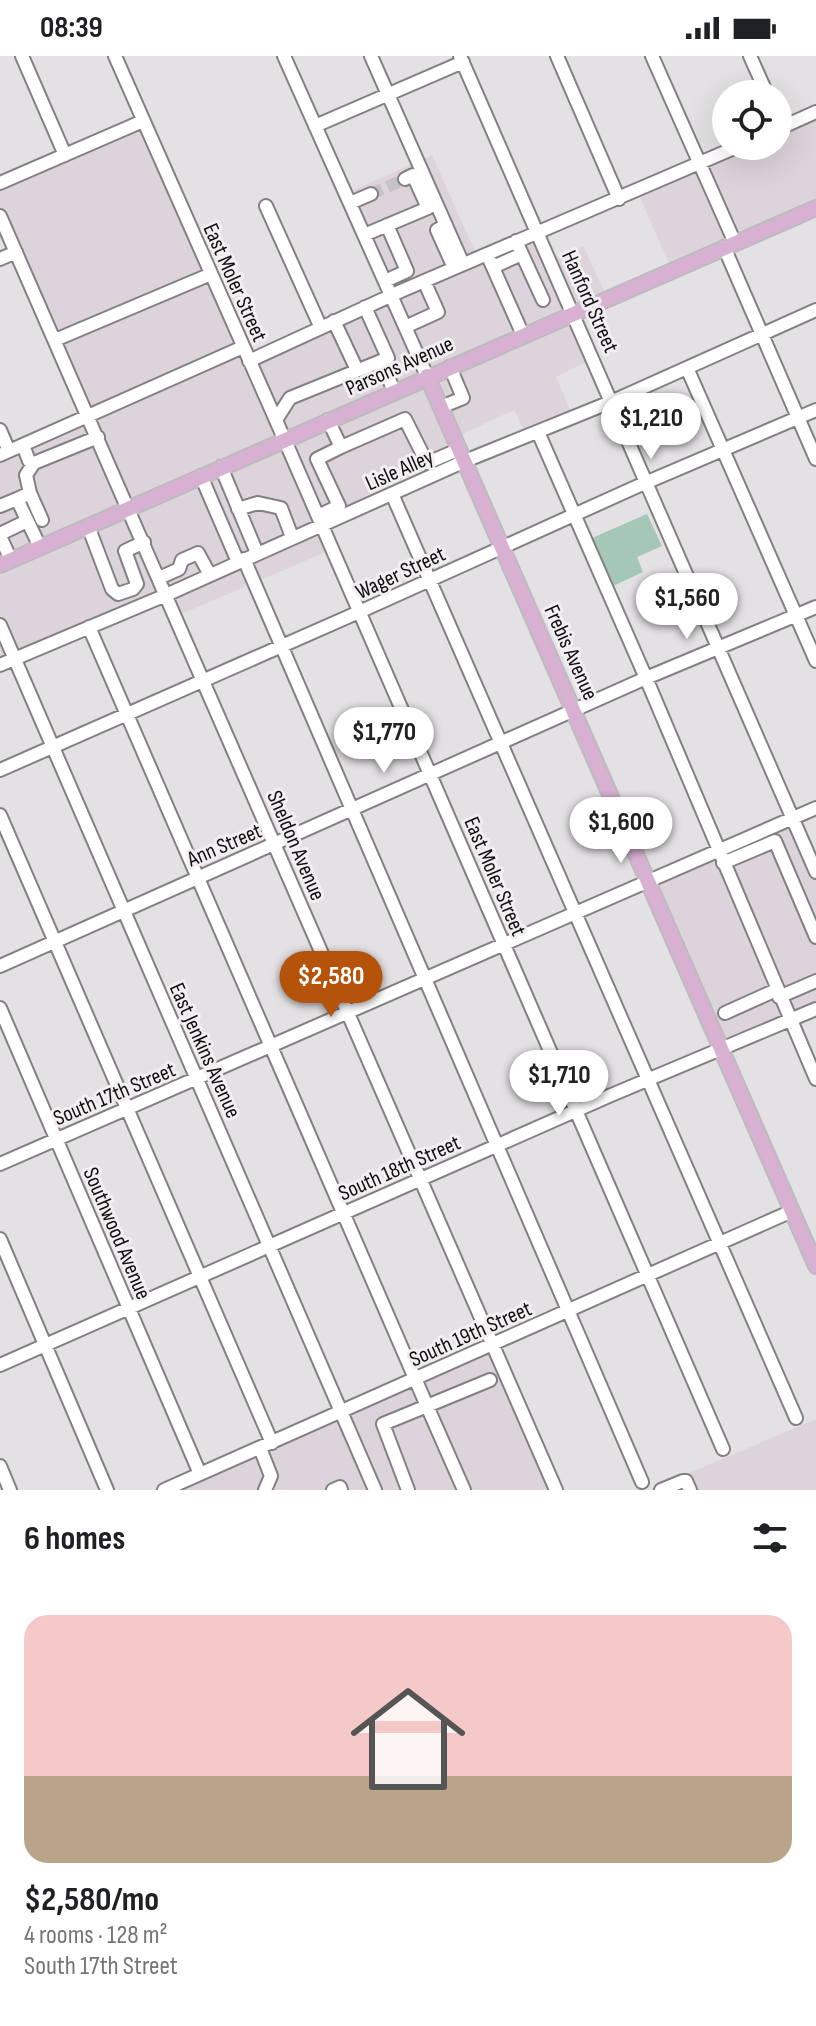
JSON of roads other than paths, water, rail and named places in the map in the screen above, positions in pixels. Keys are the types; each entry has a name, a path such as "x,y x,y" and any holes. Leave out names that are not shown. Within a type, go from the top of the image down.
{"main road":[{"name":"Parsons Avenue","path":"5,562 816,208"},
{"name":"Frebis Avenue","path":"427,376 816,1266"}],"street":[{"path":"22,56 65,155"},
{"name":"East Moler Street","path":"115,56 723,1449"},
{"name":"Frebis Avenue","path":"284,56 427,376"},
{"path":"371,56 425,190 446,225 458,266"},
{"path":"557,56 619,199"},
{"path":"652,56 700,163 762,334 816,459"},
{"path":"750,56 761,80"},
{"path":"315,126 461,59"},
{"name":"Hanford Street","path":"461,59 613,401 816,872"},
{"path":"792,120 816,112"},
{"path":"0,183 143,121"},
{"path":"249,361 391,295 712,158"},
{"path":"364,235 428,208 425,190 409,177"},
{"path":"350,203 371,194"},
{"path":"266,206 321,328"},
{"name":"Sheldon Avenue","path":"0,216 556,1490"},
{"path":"385,281 407,271 387,225"},
{"path":"516,241 543,300"},
{"path":"0,259 16,252"},
{"path":"487,254 523,335"},
{"path":"493,267 522,254"},
{"path":"55,340 211,274"},
{"path":"405,327 438,312 424,281"},
{"path":"276,420 290,398 388,358 365,307"},
{"name":"Lisle Alley","path":"0,665 210,575 292,537 319,520 392,494 462,455 538,432 816,310"},
{"path":"334,321 357,370"},
{"path":"0,430 4,453 243,347"},
{"path":"381,361 394,391"},
{"path":"441,407 463,398 450,367"},
{"path":"687,368 816,661"},
{"name":"Wager Street","path":"0,770 574,514 816,410"},
{"path":"319,520 339,506 317,459 341,447 405,419 427,463 462,455"},
{"path":"328,420 341,447"},
{"path":"538,432 816,1079"},
{"path":"40,547 27,521 24,496 26,475 34,463 98,437"},
{"path":"23,445 29,461 34,463"},
{"path":"221,467 257,553"},
{"path":"201,476 353,809 642,1482"},
{"path":"392,494 796,1418"},
{"path":"0,506 24,496"},
{"path":"24,496 42,520"},
{"path":"238,509 258,503 281,508 292,537"},
{"path":"5,562 0,535 27,521"},
{"path":"88,526 112,589 118,594 133,589 137,584 125,551 144,542"},
{"path":"159,578 179,569 182,560 198,553 210,575"},
{"name":"Ann Street","path":"0,966 646,678 816,607"},
{"name":"East Jenkins Avenue","path":"0,625 375,1490"},
{"path":"89,627 464,1490"},
{"name":"South 17th Street","path":"0,1164 816,808"},
{"path":"0,815 199,1278 266,1445 271,1476 265,1490"},
{"path":"723,863 775,841 816,937"},
{"path":"725,1013 816,981"},
{"name":"Southwood Avenue","path":"0,1008 200,1474"},
{"name":"South 18th Street","path":"0,1365 647,1080 816,1009"},
{"name":"South 19th Street","path":"164,1490 792,1211"},
{"path":"0,1239 107,1490"},
{"path":"408,1490 383,1424 490,1380"},
{"path":"0,1466 10,1490"},
{"path":"661,1490 686,1481 690,1490"},
{"path":"333,1490 340,1487 341,1490"}],"tunnel":[{"path":"371,194 405,179"}]}
